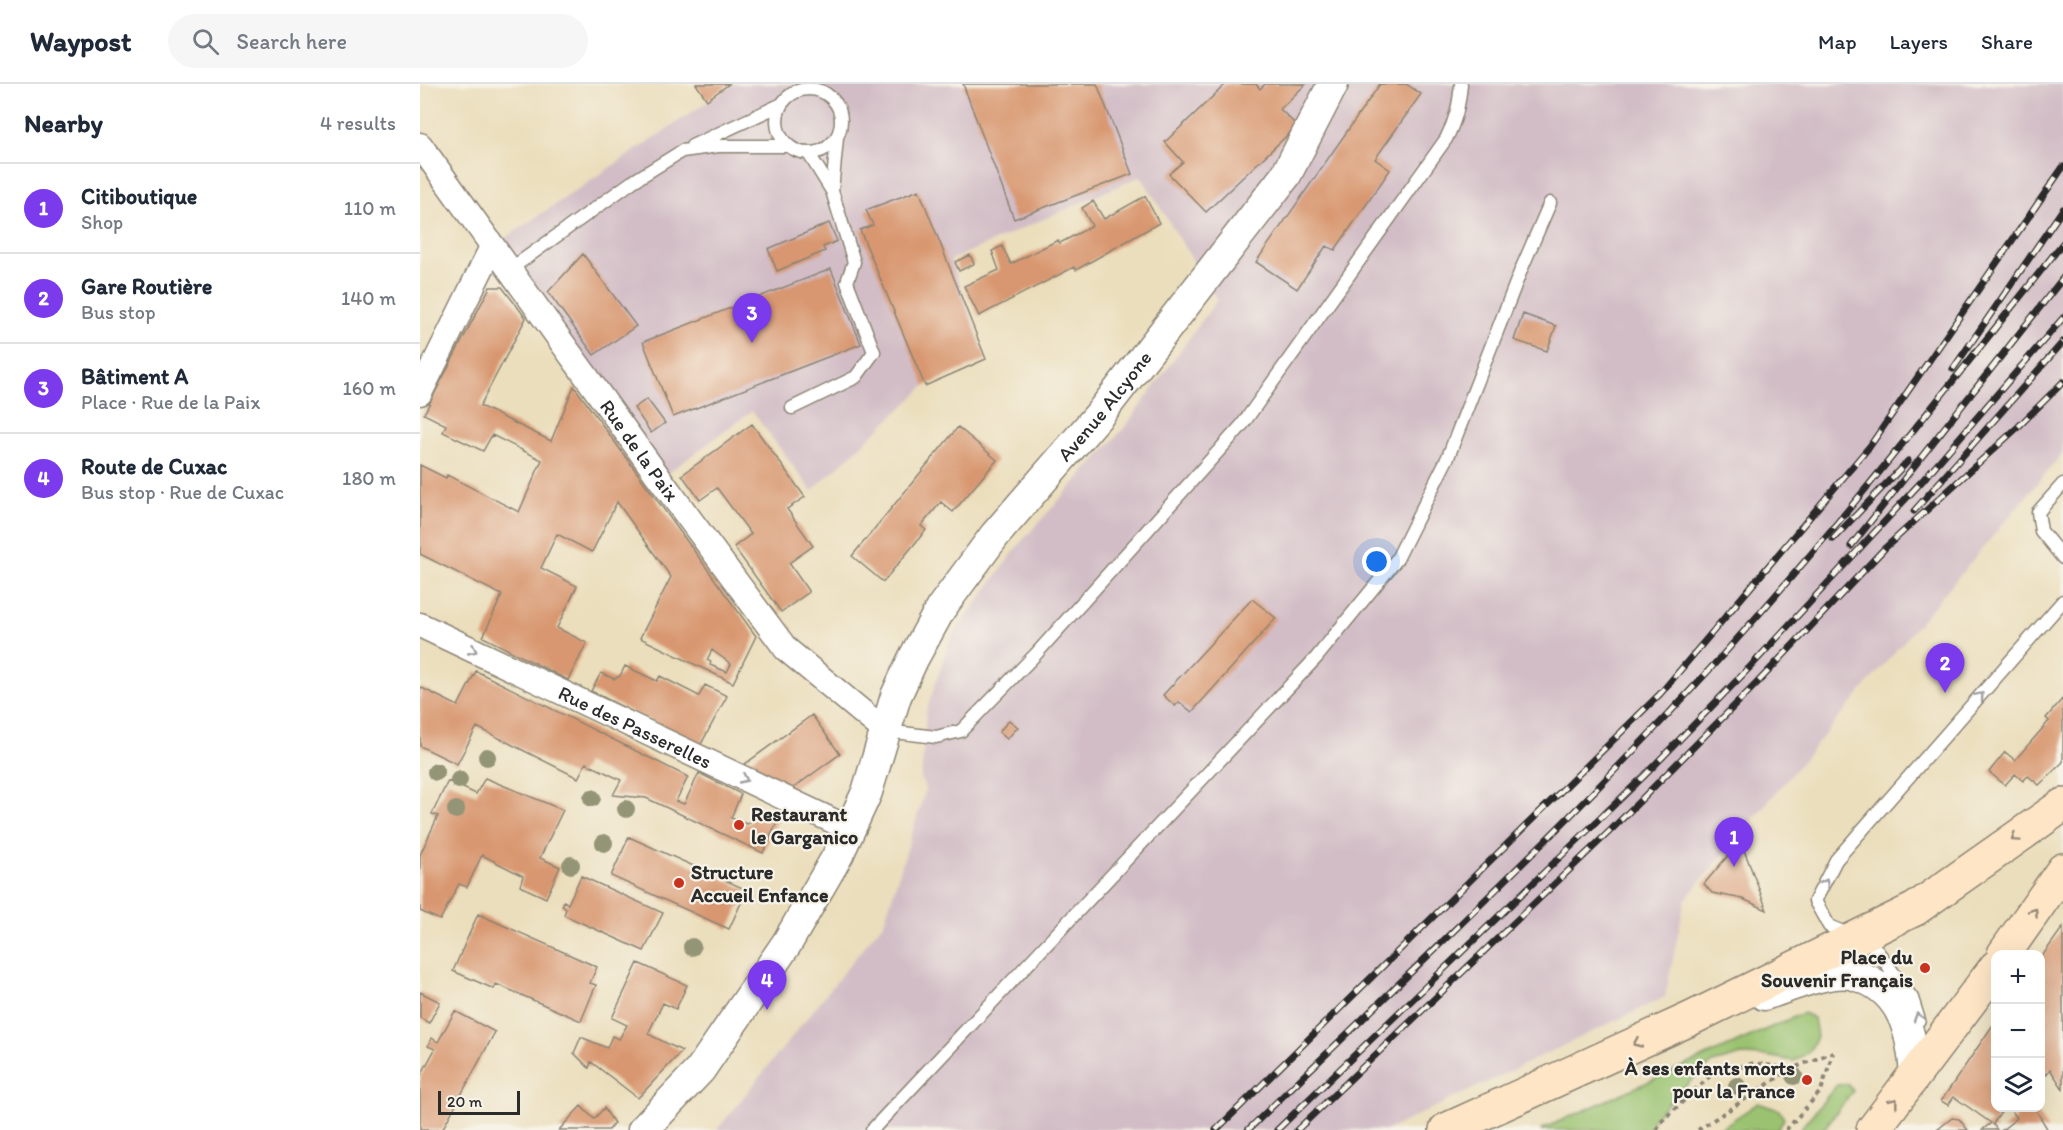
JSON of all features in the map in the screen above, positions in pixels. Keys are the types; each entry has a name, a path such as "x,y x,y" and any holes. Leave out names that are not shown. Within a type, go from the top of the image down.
{"main road":[{"path":"1446,1130 1690,1019 1915,909 2063,805"},
{"path":"2007,950 2063,870"},
{"path":"1873,1130 1991,972"}],"street":[{"name":"Avenue Alcyone","path":"643,1130 706,1061 787,943 838,855 867,792 896,696 941,608 995,535 1099,415 1286,175 1333,84"},
{"name":"Rue de la Paix","path":"420,145 786,649 885,731"},
{"path":"420,393 492,247"},
{"name":"Rue des Passerelles","path":"420,625 850,829"},
{"path":"1690,1019 1820,977 1850,974 1876,984 1899,1007 1913,1043 1916,1074"}],"lane":[{"path":"509,270 622,189 682,151 784,100 797,90 809,88 831,90 841,115 841,127 830,146 820,152 809,154 798,152 780,137 776,127 776,115 784,100 796,84"},
{"path":"885,731 936,737 961,731 1036,654 1226,443 1249,416 1446,139 1460,104 1461,84"},
{"path":"832,190 837,137"},
{"path":"682,151 718,146 788,146"},
{"path":"792,408 856,377 874,352 847,282 854,262 832,190 809,154"},
{"path":"872,1130 1316,658 1397,559 1448,458 1521,270 1550,203"},
{"path":"2063,484 2038,512 2040,531 2063,558"},
{"path":"1916,1074 1923,1034 1912,998 1872,944 1829,926 1815,901 1836,860 2063,601"}],"path":[{"path":"1698,1130 1791,1069 1833,1052 1821,1091 1786,1130"},
{"path":"1657,1130 1661,1122 1711,1076 1754,1063 1791,1069"}],"shaded area":[{"path":"734,84 1341,84 1346,95 1353,84 2063,84 2063,453 1685,900 1665,997 1387,1130 717,1130 884,922 926,789 921,779 926,712 950,640 1021,542 1125,427 1217,300 1141,176 951,260 986,359 925,386 812,491 752,411 660,479 492,247"}],"green space":[{"path":"1803,1013 1814,1018 1817,1037 1809,1052 1794,1061 1742,1055 1713,1063 1654,1117 1649,1130 1540,1130"},
{"path":"1848,1084 1853,1091 1823,1130 1799,1130 1837,1085"},
{"path":"1758,1103 1779,1110 1784,1119 1778,1130 1718,1130"}],"building":[{"path":"696,84 729,84 707,100"},
{"path":"963,84 1097,84 1132,174 1014,219"},
{"path":"1226,84 1256,84 1260,89 1265,84 1306,84 1280,109 1297,126 1206,212 1169,174 1183,162 1165,142"},
{"path":"1380,84 1406,84 1421,94 1375,159 1390,170 1335,250 1326,246 1297,289 1256,262"},
{"path":"919,190 986,359 925,386 860,230 873,225 866,210"},
{"path":"1145,196 1159,223 1076,270 1074,267 979,316 964,286 999,270 992,251 1002,246 1011,264 1092,226 1082,208 1093,201 1104,219"},
{"path":"829,223 837,241 823,247 825,251 777,271 768,249"},
{"path":"583,254 636,326 594,355 548,292"},
{"path":"970,255 974,264 959,271 955,262"},
{"path":"831,269 861,344 673,417 643,342"},
{"path":"490,287 502,287 526,318 480,406 551,441 574,386 756,636 733,683 640,638 671,577 617,502 592,552 557,534 541,568 577,586 557,628 587,643 568,680 483,637 502,595 420,554 420,465 446,478 447,475 519,512 542,460 492,435 483,451 443,432 446,425 424,414","holes":["712,650 731,664 727,672 710,665 711,662 707,660"]},
{"path":"1523,314 1556,326 1547,351 1514,340"},
{"path":"647,399 665,423 651,433 634,408"},
{"path":"752,424 805,497 787,509 813,546 789,563 809,592 781,612 734,547 751,534 717,488 700,500 682,475"},
{"path":"958,427 997,460 953,512 941,502 921,526 926,530 883,582 852,556"},
{"path":"1252,599 1276,618 1192,712 1179,702 1175,706 1163,695"},
{"path":"625,666 657,681 660,676 699,696 705,685 727,696 700,746 591,691 601,673 614,679 620,676"},
{"path":"476,671 688,777 676,801 684,804 699,773 741,794 731,818 750,823 757,808 779,818 763,853 646,798 613,795 621,780 586,763 578,778 477,727 457,764 420,746 420,687 458,706"},
{"path":"2063,698 2063,762 2039,785 2028,776 2023,781 2015,774 2005,785 1989,772 2005,752 2015,760 2049,721 2046,718"},
{"path":"812,715 840,754 789,791 741,767"},
{"path":"1009,720 1018,727 1007,739 999,732"},
{"path":"485,778 563,810 540,858 560,867 546,898 520,886 523,876 482,855 467,887 459,884 440,920 420,911 420,855 438,816 432,814 448,781 476,794"},
{"name":"Structure Accueil Enfance","path":"629,837 747,890 729,929 611,876"},
{"path":"1736,846 1744,850 1767,910 1743,899 1712,893 1704,884"},
{"path":"581,876 663,913 644,951 564,915 566,909 562,906 564,901 568,904"},
{"path":"478,914 597,967 590,983 596,985 581,1021 496,984 494,989 453,971"},
{"path":"2063,927 2063,1089 2050,1069 2045,1074 2045,952"},
{"path":"638,963 687,985 676,1009 663,1003 648,1034 682,1051 638,1098 591,1062 589,1068 574,1053 581,1037 607,1048 612,1036 619,1039 627,1025 612,1018"},
{"path":"420,992 440,1002 429,1023 420,1018"},
{"path":"455,1011 495,1032 442,1130 420,1130 420,1077 435,1049 428,1046 432,1038 438,1042"},
{"path":"1991,1028 1991,1112 2001,1112 1993,1124 1997,1130 1982,1130 1991,1123 1954,1097 1948,1105 1941,1101"},
{"path":"581,1106 594,1119 604,1108 614,1123 609,1130 559,1130"},
{"path":"2013,1112 2037,1112 2048,1130 2002,1130 2017,1118"},
{"path":"1952,1118 1959,1119 1968,1130 1937,1130"}],"railway":[{"path":"1216,1130 1660,694 1870,446 2063,167"},
{"path":"1953,369 2063,209"},
{"path":"1248,1130 1509,877 1699,681 1838,523 2063,243"},
{"path":"1851,546 2063,278"},
{"path":"1277,1130 1644,776 1751,666 1923,480 2063,318"},
{"path":"1914,511 2063,342"},
{"path":"1297,1130 1611,830 1757,683 1885,548 2018,427 2063,382"},
{"path":"1833,539 1908,461"}],"place":[{"name":"Bâtiment A","path":"752,343"},
{"name":"Gare Routière","path":"1945,693"},
{"name":"Restaurant le Garganico","path":"739,825"},
{"name":"Citiboutique","path":"1734,867"},
{"name":"Structure Accueil Enfance","path":"679,883"},
{"name":"Place du Souvenir Français","path":"1925,968"},
{"name":"Route de Cuxac","path":"767,1010"},
{"name":"À ses enfants morts pour la France","path":"1807,1080"}]}
